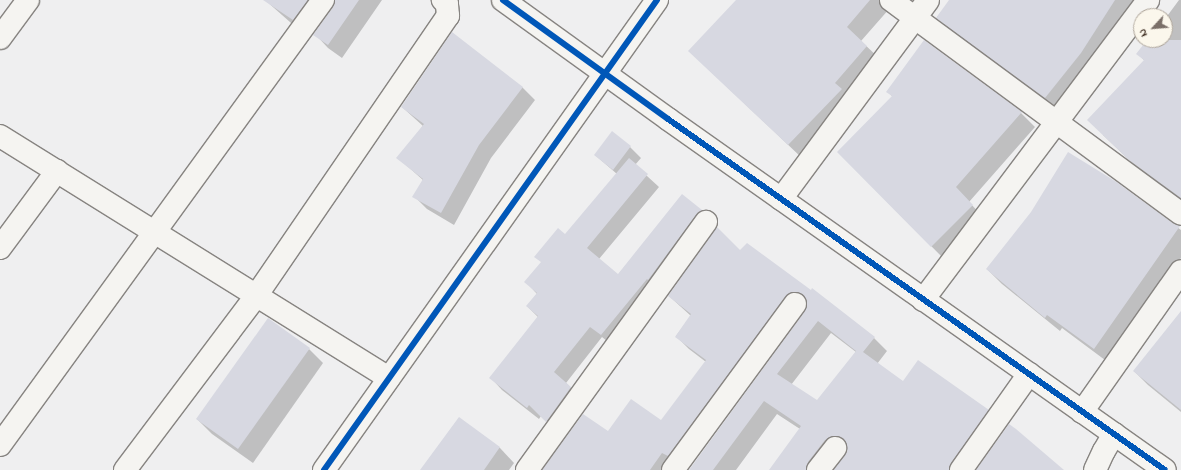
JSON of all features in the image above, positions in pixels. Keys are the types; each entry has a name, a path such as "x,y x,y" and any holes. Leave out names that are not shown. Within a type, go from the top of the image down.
{"street":[{"path":"0,38 28,0"},
{"path":"0,445 323,0"},
{"path":"125,470 256,296 448,16 447,4 443,0"},
{"path":"503,0 605,75 1166,470"},
{"path":"324,470 657,0"},
{"path":"890,0 1181,214"},
{"path":"781,199 928,0"},
{"path":"923,300 1148,0"},
{"path":"0,136 389,378"},
{"path":"0,248 57,171"},
{"path":"527,470 706,222"},
{"path":"1082,412 1181,271"},
{"path":"673,470 795,304"},
{"path":"961,470 1028,374"},
{"path":"1096,470 1104,451 1114,434"},
{"path":"818,470 835,448"}],"building":[{"path":"263,0 308,0 293,20"},
{"path":"335,0 359,0 328,45 313,35 333,7"},
{"path":"736,0 870,0 847,27 867,46 835,83 842,89 788,145 688,51"},
{"path":"949,0 1115,0 1081,53 1045,98 936,18"},
{"path":"452,32 523,87 479,145 441,213 412,197 423,179 396,158 424,124 401,107"},
{"path":"924,40 1022,112 956,187 973,205 931,247 837,152 892,96 886,92"},
{"path":"1173,40 1181,40 1181,198 1129,160 1087,120 1144,60 1136,54 1141,48 1173,48"},
{"path":"612,131 631,146 613,170 594,155"},
{"path":"1068,152 1115,181 1174,224 1180,226 1094,349 1047,315 1045,318 986,269 1031,212"},
{"path":"629,158 648,174 587,248 618,274 682,194 702,210 696,215 648,280 647,279 601,335 590,327 554,372 571,387 546,422 529,405 527,408 489,378 538,316 526,306 537,293 524,282 541,262 534,257 558,228 565,234"},
{"path":"717,227 740,250 747,243 811,290 812,288 875,337 863,352 903,381 918,360 989,410 951,463 949,470 834,470 847,449 843,438 836,436 825,440 808,462 806,470 769,470 801,426 764,401 713,470 689,470 805,311 807,305 806,299 802,294 796,292 790,293 785,297 668,456 662,453 650,470 542,470 583,414 608,431 631,399 661,420 706,360 675,337 691,314 668,296","holes":["818,321 856,351 817,400 777,374"]},
{"path":"1181,311 1181,410 1133,371"},
{"path":"268,318 310,348 238,449 196,419"},
{"path":"459,417 500,447 484,470 420,470"},
{"path":"1009,424 1016,429 1064,470 976,470"}],"cycle path":[{"path":"503,0 668,119 1165,470"},
{"path":"324,470 657,0"}]}
